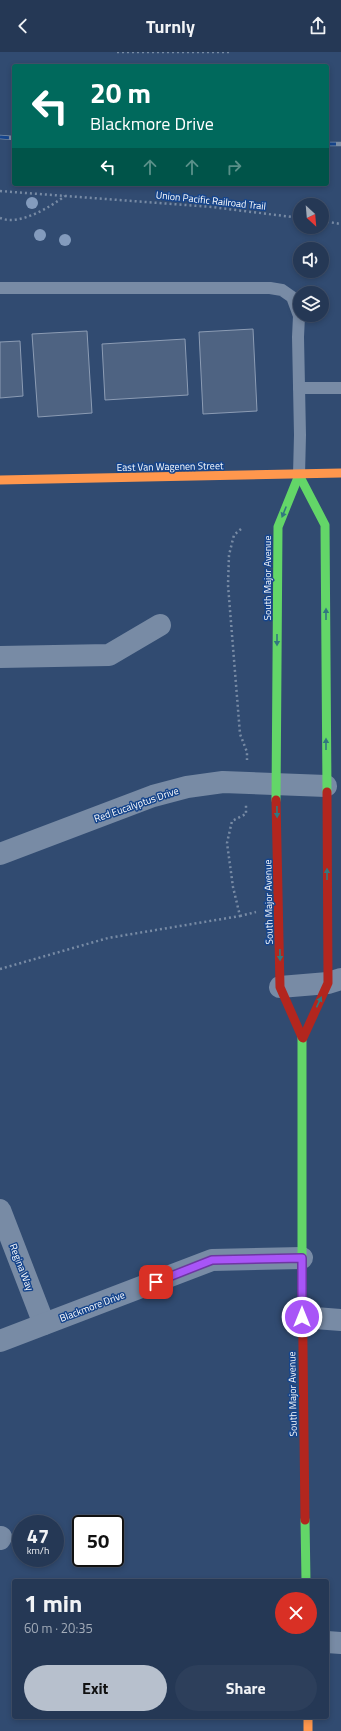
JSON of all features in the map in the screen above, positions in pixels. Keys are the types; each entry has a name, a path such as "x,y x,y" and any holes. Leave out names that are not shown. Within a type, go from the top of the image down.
{"main road":[{"name":"East Van Wagenen Street","path":"0,480 341,473"},
{"name":"South Major Avenue","path":"299,475 278,527 276,785 280,987 303,1038 302,1317 306,1579"},
{"name":"South Major Avenue","path":"299,475 325,525 326,786 335,981 303,1038"},
{"path":"308,1719 308,1731"}],"street":[{"path":"0,657 109,655 160,625"},
{"name":"Red Eucalyptus Drive","path":"0,854 152,796 187,787 223,782 326,786"},
{"path":"280,987 335,981"},
{"name":"Regina Way","path":"0,1210 44,1324"},
{"name":"Blackmore Drive","path":"0,1341 212,1260 302,1258"},
{"path":"302,1317 341,1320"},
{"path":"329,1642 341,1643"}],"lane":[{"path":"0,288 270,288 282,290 292,297 299,316 299,475"},
{"path":"299,388 341,388"}],"path":[{"path":"117,52 229,52"},
{"name":"Union Pacific Railroad Trail","path":"0,191 212,206 293,217"},
{"path":"0,218 5,220 20,219 43,211 65,196"},
{"path":"329,222 341,224"}],"building":[{"path":"253,329 257,411 203,414 199,332"},
{"path":"87,331 92,413 38,417 32,334"},
{"path":"185,339 188,395 105,400 102,344"},
{"path":"20,341 23,396 0,398 0,342"}],"railway":[{"path":"0,137 12,138"},
{"path":"329,144 341,144"}],"traffic: fast":[{"path":"276,800 278,527 299,475"},
{"path":"299,475 325,525 327,792"},
{"path":"302,1037 302,1263"},
{"path":"305,1520 306,1579"}],"traffic: slow":[{"path":"0,480 341,473"},
{"path":"308,1719 308,1731"}],"traffic: jam":[{"path":"303,1038 328,983 327,792"},
{"path":"276,800 280,987 302,1037"},
{"path":"302,1263 305,1520"}],"route":[{"path":"156,1282 212,1260 302,1258 302,1317"}]}
